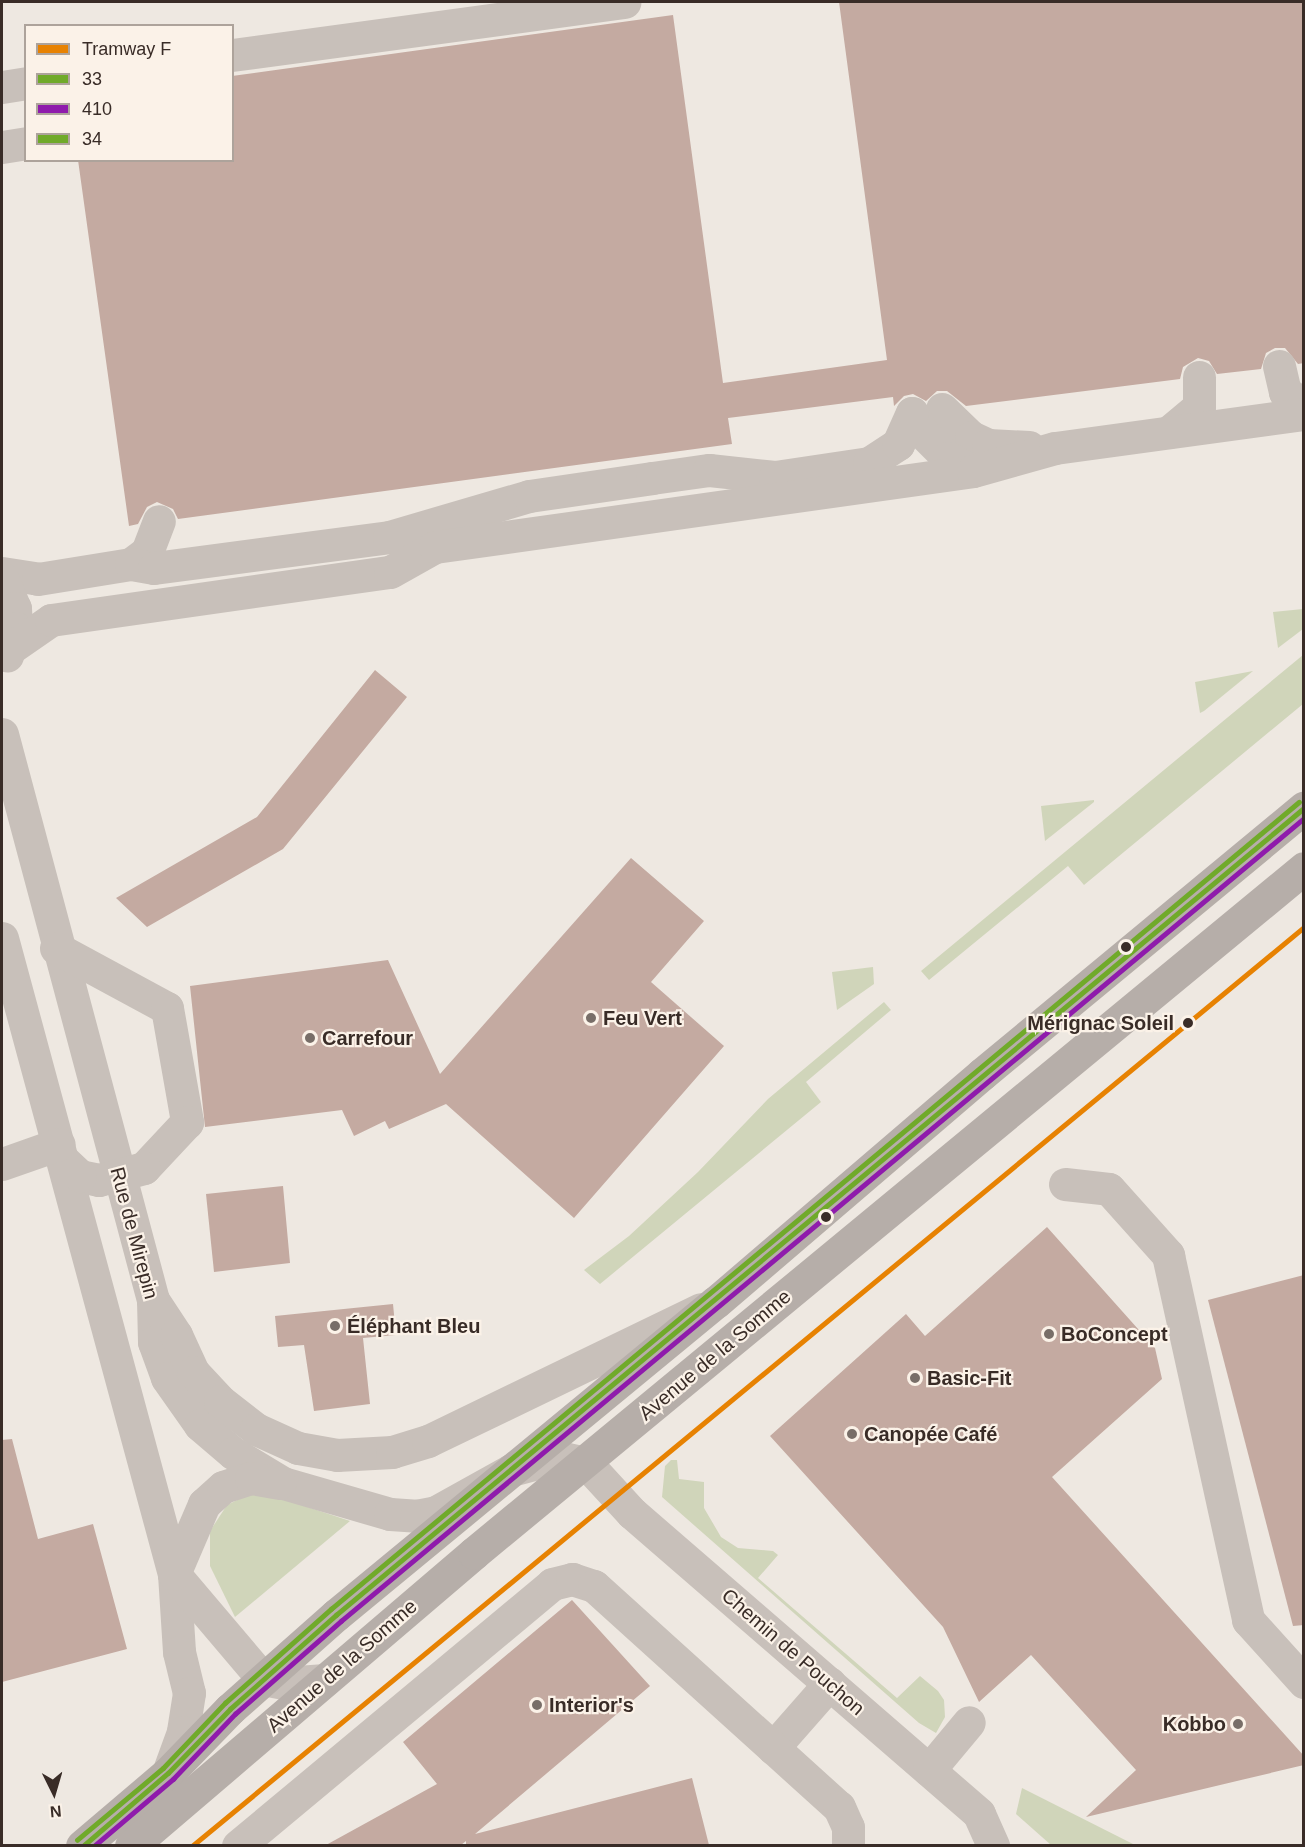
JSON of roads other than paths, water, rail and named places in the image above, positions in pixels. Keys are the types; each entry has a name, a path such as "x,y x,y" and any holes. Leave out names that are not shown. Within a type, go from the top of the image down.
{"main road":[{"name":"Avenue de la Somme","path":"82,1845 168,1773 263,1679 511,1470 716,1302 982,1074 1304,808"},
{"name":"Avenue de la Somme","path":"131,1845 325,1680 1304,868"}],"street":[{"path":"234,55 624,2"},
{"path":"2,87 24,83"},
{"path":"2,147 24,143"},
{"path":"1279,366 1285,392 1304,405"},
{"path":"1169,432 1199,406 1199,377"},
{"path":"927,411 988,445 1055,448"},
{"path":"2,573 38,579 131,564 154,568 389,537 529,496 684,462 709,470 775,477 869,464 898,444 927,411"},
{"path":"927,411 923,433 948,459 973,471"},
{"path":"4,661 51,620 390,572 435,547 973,471 1055,448 1304,414"},
{"path":"497,539 549,512 656,496 679,483 684,462"},
{"path":"131,564 147,552 159,521"},
{"path":"2,578 15,608 4,661"},
{"name":"Rue de Mirepin","path":"2,734 56,948 153,1300 154,1342 167,1378 182,1403 200,1425 233,1453 283,1483 368,1510 416,1516 436,1512 511,1470 567,1459 586,1463"},
{"path":"2,938 174,1574 179,1652 189,1693 183,1732 168,1773"},
{"path":"56,948 167,1008 187,1122 144,1168 99,1180 81,1176 61,1152"},
{"path":"2,1164 61,1152"},
{"path":"1065,1184 1109,1189 1168,1255 1248,1620 1304,1682"},
{"path":"153,1300 177,1335 193,1372 220,1401 256,1429 298,1448 337,1455 392,1452 428,1441 716,1302"},
{"name":"Chemin de Pouchon","path":"586,1463 640,1520 979,1814 993,1845"},
{"path":"174,1574 204,1504 223,1487 251,1478 283,1483"},
{"path":"174,1574 263,1679 284,1683 325,1680"},
{"path":"238,1845 552,1584 572,1579 594,1586 839,1807 849,1827 848,1845"},
{"path":"773,1748 830,1683"},
{"path":"929,1770 969,1722"}],"tram line":[{"name":"F","path":"192,1846 1304,927"}],"place":[{"name":"Feu Vert","path":"591,1018"},
{"name":"Mérignac Soleil","path":"1188,1023"},
{"name":"Carrefour","path":"310,1038"},
{"name":"Éléphant Bleu","path":"335,1326"},
{"name":"BoConcept","path":"1049,1334"},
{"name":"Basic-Fit","path":"915,1378"},
{"name":"Canopée Café","path":"852,1434"},
{"name":"Interior's","path":"537,1705"},
{"name":"Kobbo","path":"1238,1724"}]}
